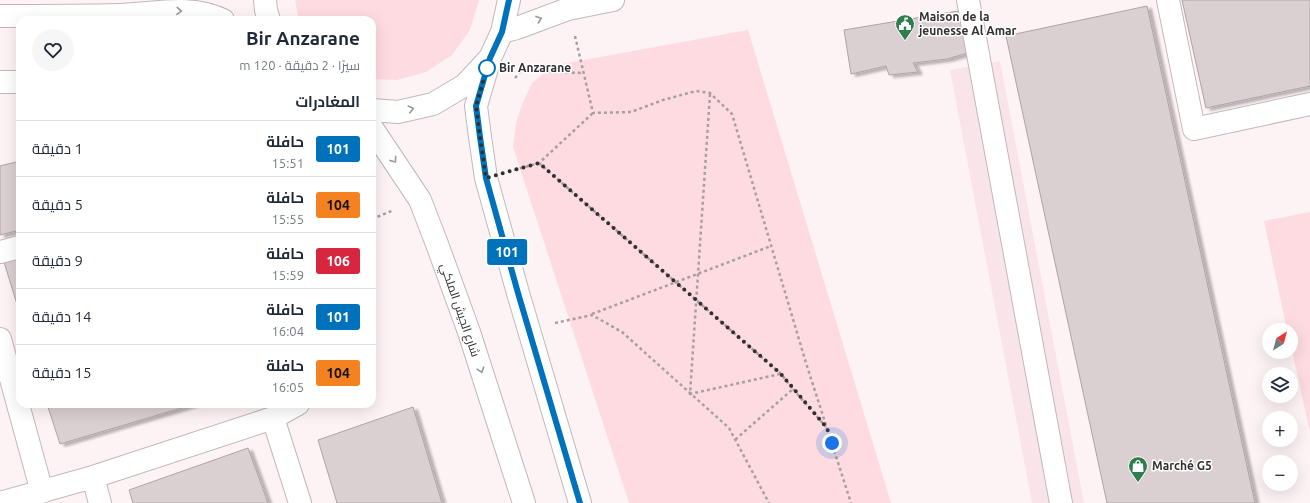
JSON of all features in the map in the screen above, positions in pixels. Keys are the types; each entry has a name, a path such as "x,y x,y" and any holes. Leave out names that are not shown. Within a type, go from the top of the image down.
{"street":[{"path":"265,0 268,16"},
{"path":"509,0 502,32 490,58 476,106 480,137 486,178 518,293 580,503"},
{"path":"502,32 568,9 614,0"},
{"path":"968,0 1062,503"},
{"path":"1168,0 1194,129 1310,104"},
{"path":"0,16 145,16 163,11 201,12 212,16"},
{"path":"376,110 398,112 433,104 465,85 490,58"},
{"path":"0,82 16,82"},
{"name":"شارع الجيش الملكي","path":"376,134 420,200 429,222 469,332 524,503"},
{"path":"0,252 16,248"},
{"path":"0,339 16,397"},
{"path":"19,408 42,492"},
{"path":"0,503 93,477 273,418 291,408"},
{"path":"273,418 300,503"},
{"path":"93,477 100,503"}],"path":[{"path":"568,9 593,113"},
{"path":"486,178 539,163 593,113 631,112 663,100 696,91 710,94 732,114 806,363 851,503"},
{"path":"690,394 710,94"},
{"path":"539,163 781,374 793,390 827,428"},
{"path":"549,324 592,315 771,246"},
{"path":"592,315 622,332 729,428 769,503"},
{"path":"690,394 781,374"},
{"path":"735,440 793,390"}],"shaded area":[{"path":"295,0 479,0 470,30 452,55 426,72 397,80 376,79 376,16 298,16"},
{"path":"748,30 891,503 629,503 513,147 516,123 532,83 556,65"},
{"path":"1000,61 1084,503 1032,503 950,70"},
{"path":"1310,212 1310,432 1298,378 1298,367 1296,367 1294,359 1298,359 1298,323 1286,323 1264,221"}],"building":[{"path":"1182,0 1310,0 1310,86 1206,108"},
{"path":"1147,6 1255,503 1107,503 1006,36"},
{"name":"Maison de la jeunesse Al Amar","path":"958,11 968,53 947,59 913,63 918,72 889,75 886,66 851,74 844,30"},
{"path":"16,162 16,231 0,235 0,166"},
{"path":"16,258 16,301 4,262"},
{"path":"413,407 442,503 337,503 318,440"},
{"path":"48,408 182,408 60,444"},
{"path":"248,448 268,503 133,503 129,490"}],"bus line":[{"name":"101","path":"509,0 502,32 490,58 476,106 480,137 486,178 518,293 580,503"}],"place":[{"name":"Maison de la jeunesse Al Amar","path":"905,41"},
{"name":"Bir Anzarane","path":"487,68"},
{"name":"Marché G5","path":"1138,483"}],"route":[{"path":"487,68 476,106 486,178 539,163 781,374 793,390 827,428 832,443"}]}
